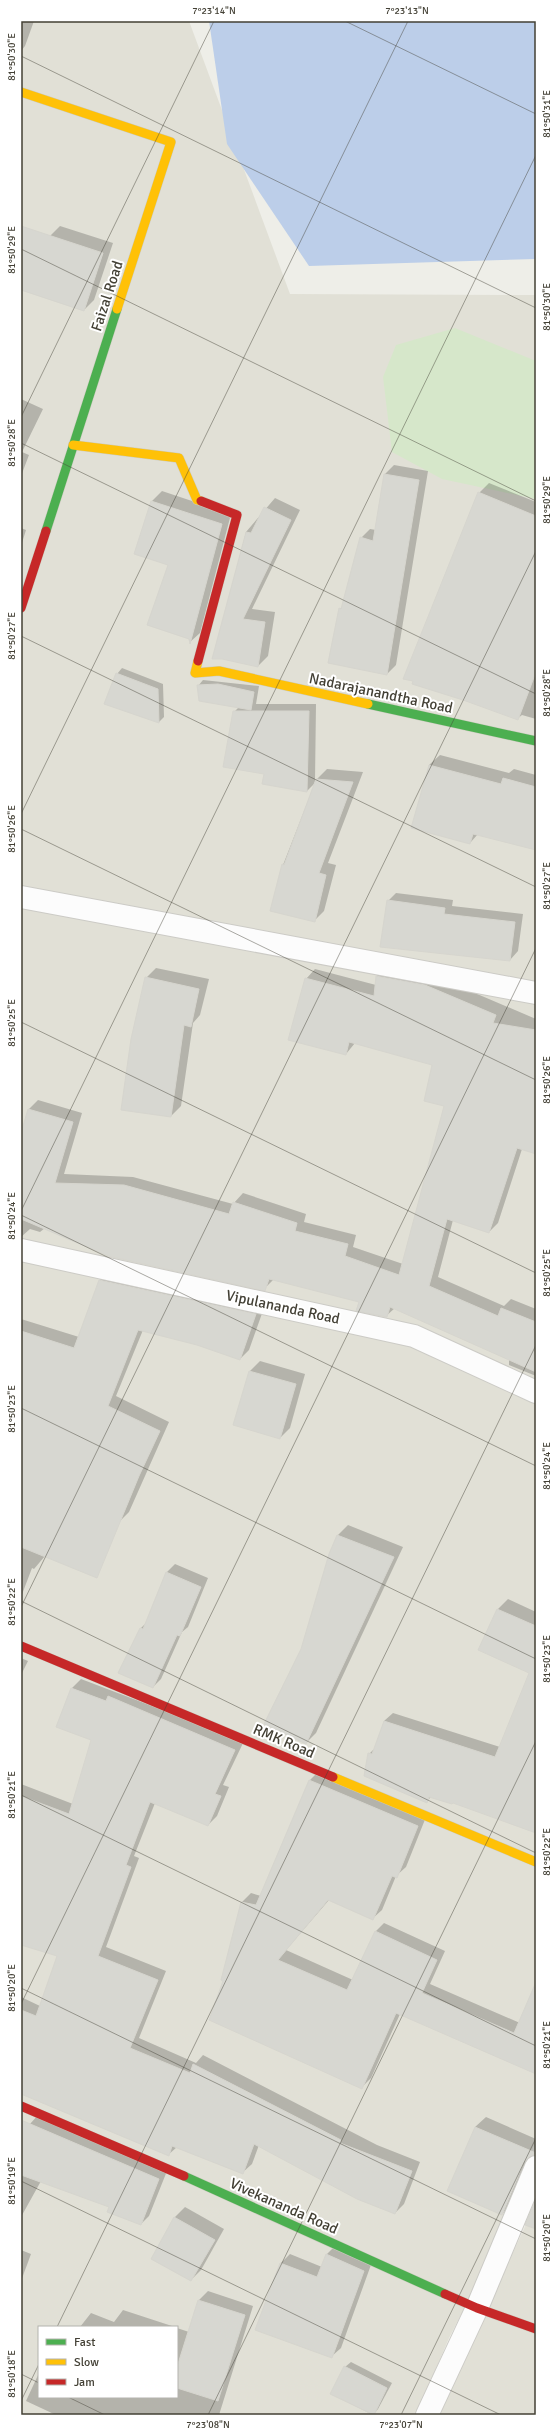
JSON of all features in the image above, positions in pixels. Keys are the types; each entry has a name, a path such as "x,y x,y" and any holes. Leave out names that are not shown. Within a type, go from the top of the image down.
{"street":[{"name":"Faizal Road","path":"21,92 171,142 21,608"},
{"name":"Nadarajanandtha Road","path":"73,445 179,458 197,500 237,515 195,673 219,671 535,738"},
{"path":"21,897 536,993"},
{"name":"Vipulananda Road","path":"21,1250 414,1336 536,1392"},
{"name":"RMK Road","path":"21,1646 536,1862"},
{"name":"Vivekananda Road","path":"21,2106 138,2156 477,2308 536,2329"},
{"path":"427,2415 477,2308 536,2167"}],"shaded area":[{"path":"21,21 189,21 290,294 536,295 536,2140 486,2266 449,2338 416,2415 21,2415"},
{"path":"536,2203 536,2415 437,2415 458,2370"}],"green space":[{"path":"455,328 536,361 536,499 442,479 392,452 383,377 396,345"}],"water":[{"path":"209,21 536,21 536,259 309,266 227,144"}],"building":[{"path":"21,226 103,253 84,311 21,290"},
{"path":"384,474 419,480 387,675 328,663 339,608 341,609 360,537 373,541"},
{"path":"478,492 536,516 536,672 518,720 463,700 412,684 413,681 403,679"},
{"path":"151,501 222,524 190,644 189,639 147,625 168,565 134,554"},
{"path":"264,507 291,520 243,619 265,622 258,667 222,659 212,659 246,532 251,533"},
{"path":"116,673 158,689 159,723 104,704"},
{"path":"218,684 254,692 251,710 199,701 197,685"},
{"path":"233,711 309,711 307,792 262,784 264,774 223,767"},
{"path":"429,765 501,784 503,778 536,787 536,850 473,834 470,844 411,828"},
{"path":"316,779 353,782 319,873 326,875 315,922 270,911 282,864 284,865"},
{"path":"387,900 445,908 444,914 515,922 510,961 380,947"},
{"path":"376,976 425,985 496,1015 493,1023 536,1030 536,1154 517,1148 489,1233 447,1219 429,1286 498,1316 501,1308 536,1322 536,1372 390,1307 387,1317 356,1311 359,1302 269,1279 265,1291 108,1256 21,1219 21,1133 28,1109 73,1122 55,1183 124,1185 229,1214 233,1202 297,1223 295,1231 348,1244 345,1256 399,1275 444,1106 424,1101 432,1065 349,1042 346,1055 288,1040 305,978 374,996"},
{"path":"145,977 199,989 191,1027 184,1025 171,1117 121,1110 131,1039"},
{"path":"99,1280 256,1314 240,1360 197,1345 138,1330 108,1406 160,1431 139,1476 97,1578 21,1547 21,1331 74,1348"},
{"path":"249,1371 296,1384 280,1439 233,1425"},
{"path":"337,1535 394,1557 306,1744 264,1724 301,1649 329,1554"},
{"path":"166,1572 201,1587 180,1636 177,1635 153,1688 118,1673 140,1628 143,1629"},
{"path":"497,1609 536,1626 536,1833 453,1803 452,1804 429,1797 427,1803 364,1776 368,1753 372,1754 384,1721 495,1757 529,1673 478,1650"},
{"path":"71,1688 106,1701 108,1696 235,1750 215,1794 221,1796 208,1826 150,1802 126,1865 131,1867 98,1956 158,1980 130,2048 190,2073 193,2064 341,2140 340,2143 412,2171 395,2214 357,2199 254,2144 243,2174 172,2146 169,2156 21,2094 21,2010 36,2016 57,1956 21,1945 21,1796 69,1814 91,1740 56,1727"},
{"path":"309,1780 418,1826 397,1878 392,1876 373,1920 328,1900 278,1960 347,1990 375,1931 437,1960 422,1993 514,2033 536,1982 536,2074 396,2013 362,2089 209,2020 223,1981 221,1980 241,1902 256,1905"},
{"path":"21,2120 159,2179 141,2225 107,2212 109,2207 21,2175"},
{"path":"475,2127 536,2153 524,2162 502,2215 447,2191"},
{"path":"536,2199 536,2229 525,2225"},
{"path":"174,2217 215,2240 191,2281 151,2259"},
{"path":"326,2254 364,2271 332,2358 255,2330 280,2263 317,2277"},
{"path":"198,2300 245,2315 218,2401 178,2388 178,2364"},
{"path":"344,2366 387,2388 374,2415 330,2394"}],"traffic: fast":[{"path":"46,531 117,309"},
{"path":"368,704 536,741"},
{"path":"184,2176 445,2294"}],"traffic: slow":[{"path":"21,92 171,142 117,309"},
{"path":"73,445 179,458 197,500 201,501"},
{"path":"198,661 195,673 219,671 368,704"},
{"path":"333,1777 536,1862"}],"traffic: jam":[{"path":"198,661 237,515 201,501"},
{"path":"21,608 46,531"},
{"path":"21,1646 333,1777"},
{"path":"21,2106 184,2176"},
{"path":"445,2294 477,2308 536,2329"}]}
